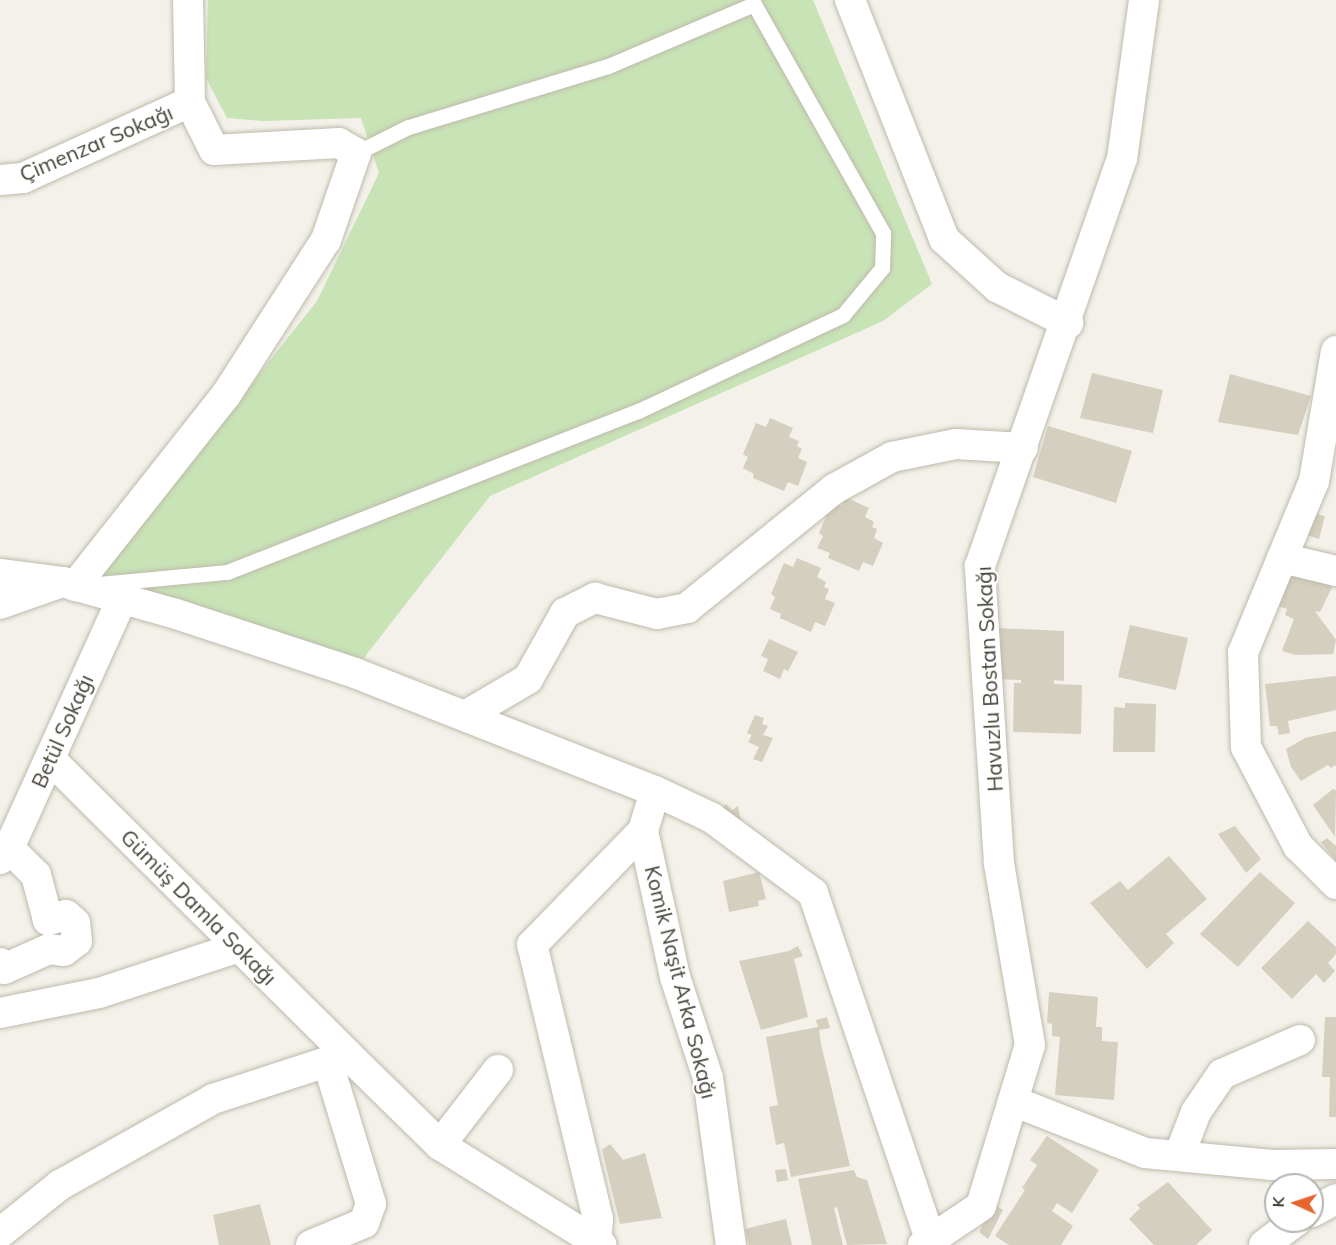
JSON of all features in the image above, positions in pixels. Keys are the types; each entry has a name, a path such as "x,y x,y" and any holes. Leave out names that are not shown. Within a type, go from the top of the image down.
{"street":[{"path":"0,604 69,584 226,395 326,240 356,153 339,143 214,150 190,102 188,0"},
{"path":"850,0 944,239 997,287 1068,323"},
{"name":"Havuzlu Bostan Sokağı","path":"928,1243 981,1206 1030,1045 999,863 980,566 1068,323 1122,159 1144,0"},
{"name":"Çimenzar Sokağı","path":"0,180 23,178 190,102"},
{"path":"1336,351 1314,481 1244,652 1246,747 1298,846 1336,884"},
{"path":"465,716 528,679 565,613 595,598 657,614 687,608 834,489 892,457 956,444 1023,447"},
{"path":"1282,558 1336,571"},
{"path":"0,574 69,584 176,614 356,673 655,791 712,818 813,894 928,1243"},
{"name":"Betül Sokağı","path":"5,854 50,759 120,600"},
{"name":"Gümüş Damla Sokağı","path":"50,759 239,947 338,1059 371,1204 364,1223 311,1245"},
{"name":"Komik Naşit Arka Sokağı","path":"655,791 643,831 675,977 708,1078 730,1245"},
{"path":"599,1244 598,1219 532,945 643,831"},
{"path":"5,854 36,875 48,920"},
{"path":"0,954 48,920 66,915 75,923 77,941 73,947 64,951 49,949 4,969 0,963"},
{"path":"0,1013 99,993 239,947"},
{"path":"1179,1156 1196,1112 1222,1074 1300,1040"},
{"path":"0,1233 60,1185 213,1099 338,1059 440,1145 599,1244"},
{"path":"440,1145 498,1070"},
{"path":"1013,1101 1145,1153 1272,1165 1336,1164"},
{"path":"1264,1245 1280,1233"}],"lane":[{"path":"69,584 227,572 638,411 843,315 882,268 883,233 754,4 608,66 408,127 356,153"}],"green space":[{"path":"208,0 813,0 932,284 883,321 490,496 363,659 100,575 317,301 379,173 361,118 263,121 227,118 206,78"}],"building":[{"path":"1092,373 1163,390 1153,433 1080,418"},
{"path":"1230,374 1311,396 1298,435 1218,422"},
{"path":"770,418 793,428 789,437 799,441 797,446 802,449 798,458 807,462 798,486 788,482 784,491 753,478 754,474 743,468 748,457 743,454 756,423 766,427"},
{"path":"1048,426 1132,451 1116,503 1033,477"},
{"path":"845,497 869,508 865,517 874,522 872,527 877,529 874,538 883,543 873,566 863,562 859,571 828,558 830,553 817,548 823,536 819,533 832,503 842,506"},
{"path":"1311,513 1325,516 1319,539 1304,534"},
{"path":"797,558 821,568 817,577 826,582 824,587 829,589 825,599 835,603 825,626 815,622 811,632 780,618 781,614 770,609 775,597 771,594 784,563 793,567"},
{"path":"1292,568 1336,579 1320,612 1315,611 1336,640 1333,654 1296,655 1282,651 1294,619 1285,615 1287,609 1278,606"},
{"path":"1130,625 1188,638 1176,690 1118,677"},
{"path":"997,628 1064,631 1064,681 1054,680 1054,684 1082,685 1081,734 1013,732 1014,683 1021,683 1021,680 995,679"},
{"path":"769,639 798,652 788,671 784,669 780,679 763,671 768,659 761,656"},
{"path":"1336,676 1336,710 1288,721 1290,733 1279,735 1277,726 1270,726 1265,684"},
{"path":"1125,703 1156,704 1155,752 1113,752 1114,707 1125,708"},
{"path":"755,715 764,718 762,724 768,726 763,735 773,738 762,762 753,759 759,747 748,742 752,735 747,733"},
{"path":"1336,731 1336,765 1331,768 1328,765 1301,781 1291,767 1286,749 1305,738"},
{"path":"1333,789 1336,790 1335,837 1313,805"},
{"path":"726,804 732,810 738,806 741,822 720,812"},
{"path":"1235,826 1261,859 1246,873 1218,834"},
{"path":"1327,838 1336,846 1336,861 1321,842"},
{"path":"1169,856 1207,899 1166,934 1174,943 1147,969 1090,903 1120,881 1128,890"},
{"path":"759,872 766,899 758,901 759,906 729,912 723,881"},
{"path":"1260,872 1295,903 1238,967 1200,934"},
{"path":"1308,921 1336,947 1336,954 1328,963 1335,971 1324,983 1316,974 1292,999 1261,968"},
{"path":"798,946 803,956 794,959 808,1017 761,1030 739,961 789,951"},
{"path":"1049,992 1098,997 1096,1027 1102,1027 1102,1041 1118,1042 1114,1100 1055,1095 1060,1037 1052,1036 1052,1024 1047,1023"},
{"path":"827,1017 830,1028 819,1030 821,1044 850,1166 791,1177 784,1143 776,1145 769,1107 778,1105 766,1037 818,1027 816,1020"},
{"path":"1325,1017 1336,1017 1336,1117 1329,1117 1330,1077 1322,1077"},
{"path":"1047,1136 1099,1170 1072,1213 1057,1203 1052,1211 1073,1226 1061,1245 1009,1245 995,1236 1025,1190 1022,1188 1037,1165 1030,1160"},
{"path":"610,1144 623,1160 645,1153 662,1218 620,1224 602,1150"},
{"path":"786,1169 788,1180 777,1182 775,1170"},
{"path":"854,1170 857,1177 867,1180 887,1244 847,1245 837,1207 834,1208 843,1245 812,1245 798,1179"},
{"path":"1168,1182 1212,1230 1196,1245 1154,1245 1129,1219 1140,1208 1137,1205"},
{"path":"260,1204 271,1245 219,1245 213,1215"},
{"path":"994,1205 1003,1210 988,1239 979,1232"},
{"path":"786,1219 792,1245 749,1245 745,1229"}]}
